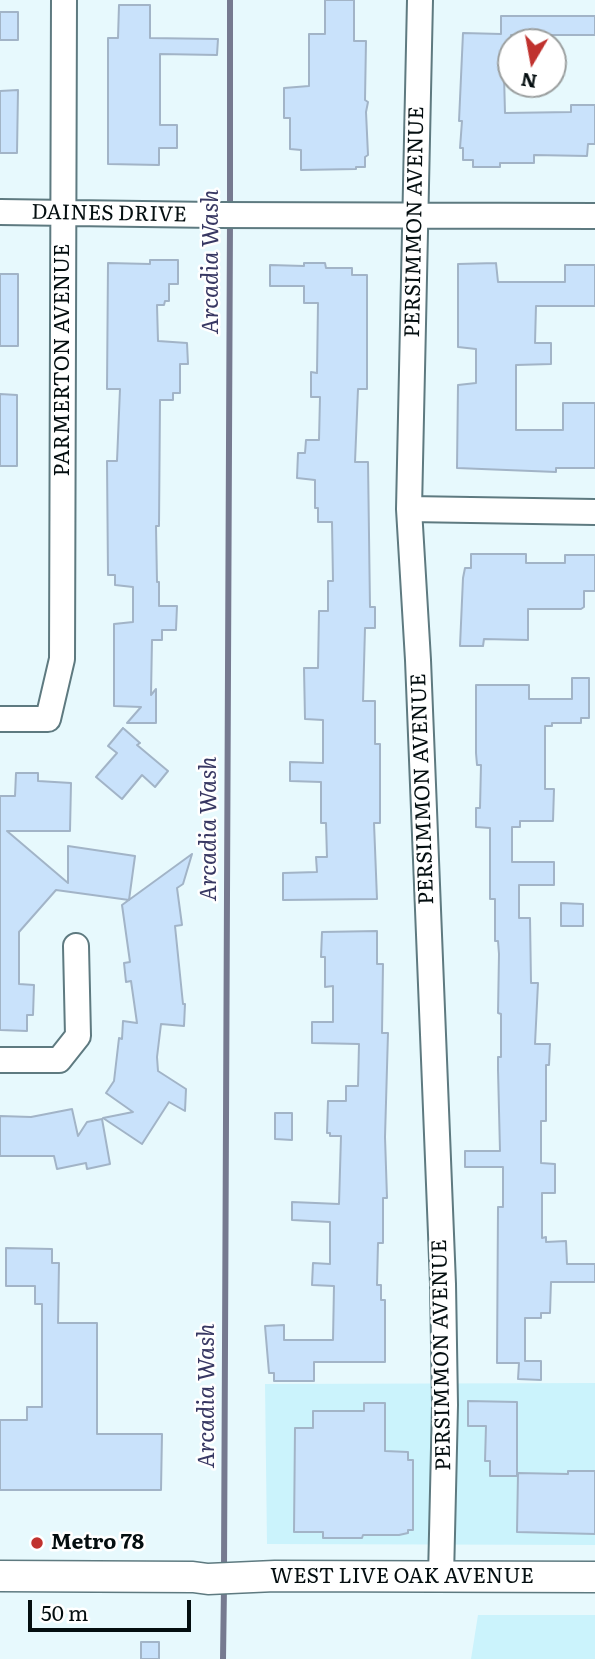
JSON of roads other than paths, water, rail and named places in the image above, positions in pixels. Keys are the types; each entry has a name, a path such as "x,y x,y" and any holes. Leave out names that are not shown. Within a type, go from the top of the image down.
{"street":[{"name":"PARMERTON AVENUE","path":"0,719 48,719 62,659 64,0"},
{"name":"PERSIMMON AVENUE","path":"420,0 409,509 418,660 443,1284 446,1405 440,1577"},
{"name":"DAINES DRIVE","path":"0,212 595,216"},
{"path":"409,509 595,512"},
{"path":"0,1060 59,1060 78,1036 76,946"},
{"name":"WEST LIVE OAK AVENUE","path":"0,1576 208,1579 595,1577"}],"waterway":[{"name":"Arcadia Wash","path":"230,0 230,208"},
{"name":"Arcadia Wash","path":"224,1570 230,219"},
{"name":"Arcadia Wash","path":"223,1659 224,1587"}],"place":[{"name":"Metro 78","path":"37,1543"}]}
